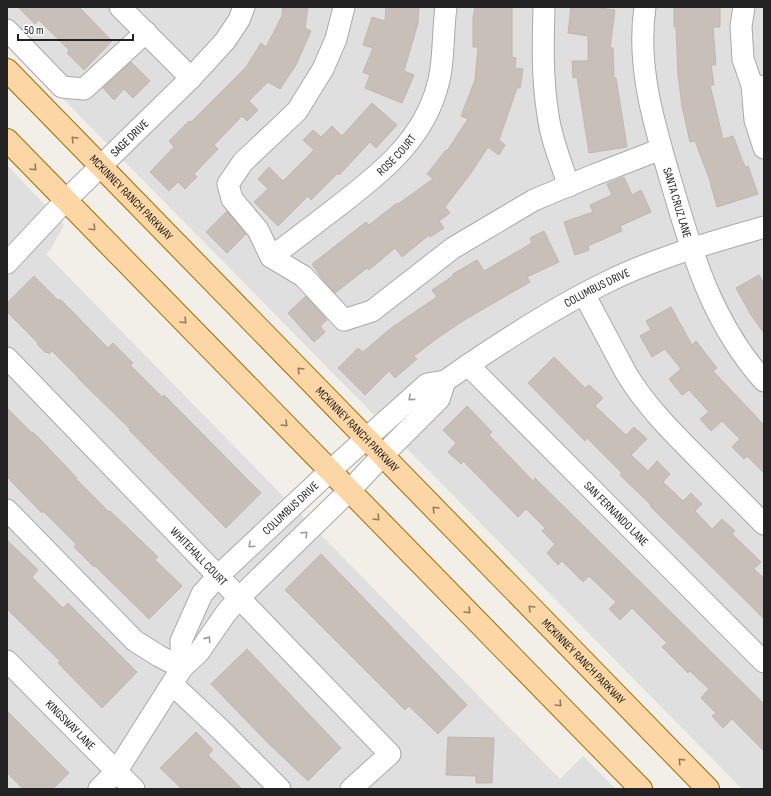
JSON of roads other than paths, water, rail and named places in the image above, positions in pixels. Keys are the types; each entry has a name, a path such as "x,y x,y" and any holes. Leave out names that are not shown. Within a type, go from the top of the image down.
{"main road":[{"name":"MCKINNEY RANCH PARKWAY","path":"7,70 708,789"},
{"path":"7,140 641,789"}],"street":[{"path":"120,7 191,78"},
{"name":"SAGE DRIVE","path":"7,263 66,200 191,78 226,41 239,20 244,7"},
{"path":"344,7 336,39 323,69 297,111 243,162 228,184 232,198 258,230 271,257 303,276 344,320 372,311 453,248 534,200 661,149"},
{"name":"ROSE COURT","path":"271,257 384,169 417,131 430,111 436,93 441,69 446,7"},
{"path":"544,7 542,48 548,115 558,155 569,186"},
{"name":"SANTA CRUZ LANE","path":"645,7 643,22 644,71 654,127 690,248 709,296 727,331 747,361 764,381"},
{"path":"744,7 741,26 742,59 758,86 755,120 764,148"},
{"path":"7,30 62,87 84,89 146,32"},
{"name":"COLUMBUS DRIVE","path":"177,676 181,641 202,594 218,576 331,470 427,384 445,381 539,319 584,294 626,274 690,248 764,227"},
{"path":"584,294 626,373 650,407 683,443 764,524"},
{"name":"WHITEHALL COURT","path":"7,358 390,754 350,789"},
{"name":"SAN FERNANDO LANE","path":"468,365 764,662"},
{"path":"99,789 116,772 177,676 199,652 226,613 439,399 445,381"},
{"path":"7,510 136,642 159,656 222,731 280,789"},
{"name":"KINGSWAY LANE","path":"7,661 134,789"}]}
